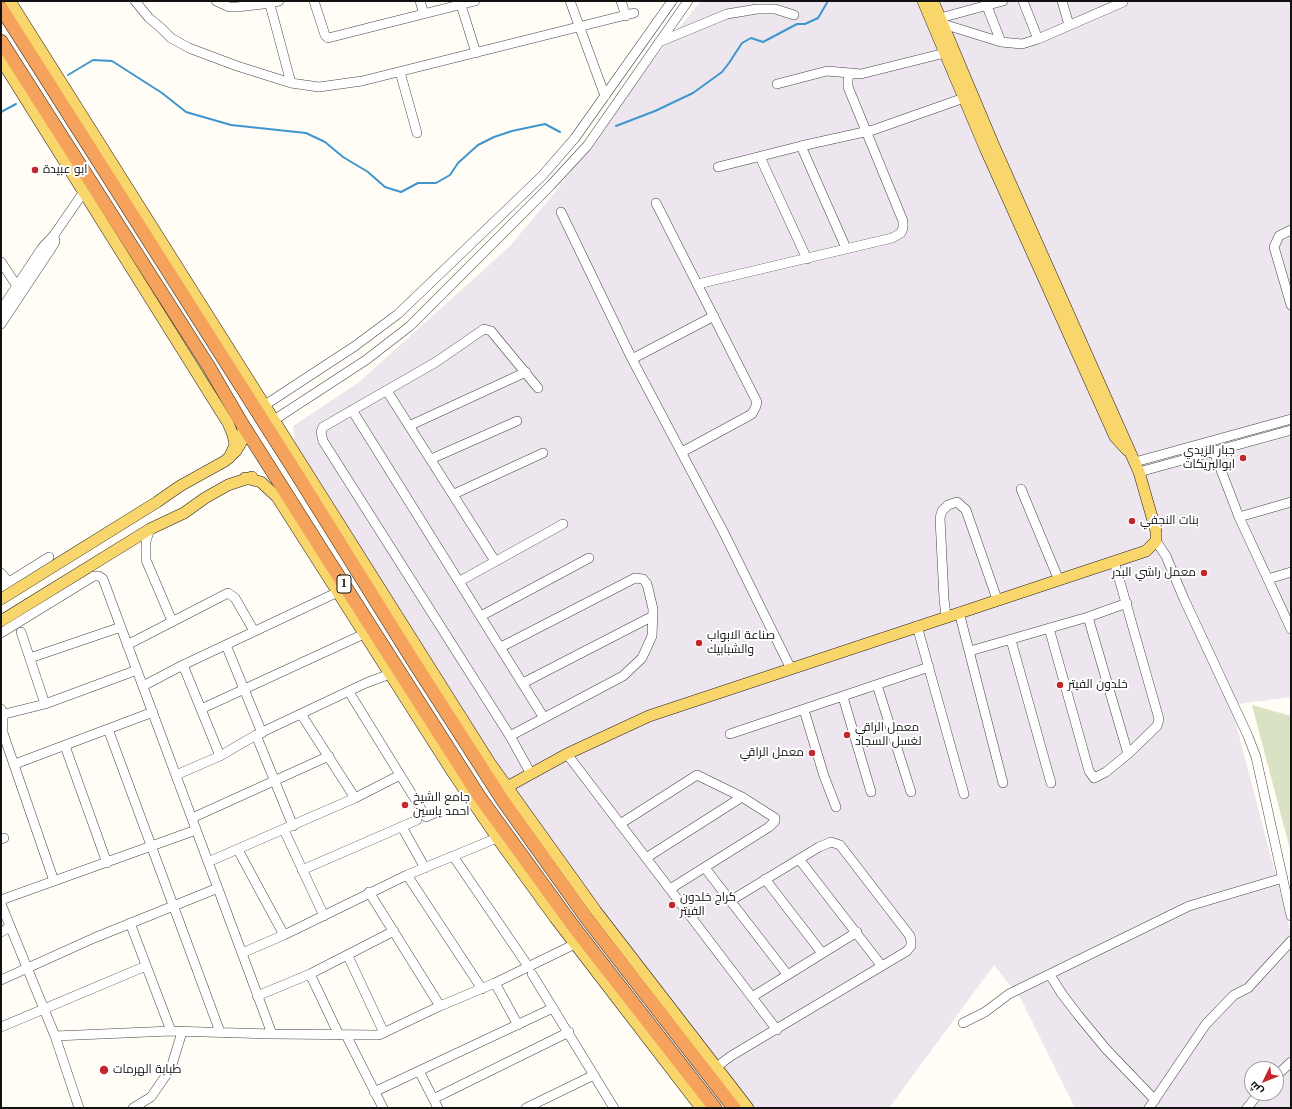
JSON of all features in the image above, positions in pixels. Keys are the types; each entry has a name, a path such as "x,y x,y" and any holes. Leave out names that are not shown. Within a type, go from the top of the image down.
{"highway":[{"name":"1","path":"1,8 28,53 215,335 343,539 551,860 587,919 712,1071 734,1108"},
{"name":"1","path":"1,41 7,61 204,371 241,422 283,488 316,550 457,770 522,864 574,927 633,1011 674,1064 715,1108"},
{"path":"7,61 28,53"},
{"path":"574,927 587,919"}],"main road":[{"path":"10,1 215,335 265,405 343,539"},
{"path":"923,1 964,98 1115,437 1135,463"},
{"path":"508,794 531,774 567,754 649,716 1058,578 1146,551 1156,541 1156,531 1135,463 997,153 933,1"},
{"path":"7,61 84,193 204,371 231,429 235,445 230,458"},
{"path":"15,613 15,602 4,591 51,561 157,502 180,486 213,469 230,458 242,442 244,431 241,422"},
{"path":"1,621 155,526 184,513 205,498 228,485 245,478 265,477 275,481 283,488"},
{"path":"245,478 262,482 273,491 316,550 338,592 364,634 457,770 497,838 522,864 575,944 633,1011"},
{"path":"551,860 596,911 712,1071 748,1108"},
{"path":"674,1064 701,1108"}],"street":[{"path":"135,1 171,38 188,48 237,66 291,83 319,87 342,84 400,72 630,14 621,1"},
{"path":"221,2 237,7 279,1"},
{"path":"314,1 325,35 328,38 475,1"},
{"path":"420,1 424,14"},
{"path":"570,1 605,96"},
{"path":"265,405 355,346 398,314 420,295 542,176 575,138 672,1"},
{"path":"274,420 366,360 420,316 564,172 586,146 688,1"},
{"path":"942,21 986,3 1003,1"},
{"path":"1023,1 1038,39"},
{"path":"1062,1 1069,25"},
{"path":"269,2 291,83"},
{"path":"942,21 1001,42 1015,44 1038,39 1069,25 1108,4 1123,2"},
{"path":"986,3 1001,42"},
{"path":"461,5 476,53"},
{"path":"659,42 727,14 763,9 775,9 794,15"},
{"path":"777,84 827,72 861,74 945,53"},
{"path":"400,72 417,133"},
{"path":"698,284 892,238 898,236 904,228 900,214 848,87 848,78 852,73"},
{"path":"614,82 624,92"},
{"path":"718,167 867,131 964,98"},
{"path":"801,146 846,248"},
{"path":"760,157 807,259"},
{"path":"1,310 42,248 54,235 84,193"},
{"path":"656,203 754,396 756,406 752,414 682,452"},
{"path":"561,212 632,359 682,452 791,668"},
{"path":"1291,230 1279,236 1274,247 1291,305"},
{"path":"1,324 52,248 54,235"},
{"path":"1,262 17,286"},
{"path":"632,359 714,316"},
{"path":"531,774 510,736 323,441 321,432 324,427 436,362 484,329 491,332 538,388"},
{"path":"355,346 366,360"},
{"path":"411,425 526,372"},
{"path":"388,391 411,425 495,561"},
{"path":"352,410 482,616 544,718"},
{"path":"1135,463 1291,420"},
{"path":"431,459 517,421"},
{"path":"1135,463 1214,452 1291,430"},
{"path":"1214,452 1240,517 1291,629"},
{"path":"454,494 543,453"},
{"path":"1021,489 1058,578"},
{"path":"946,616 940,518 942,511 948,505 957,502 966,510 997,599"},
{"path":"1240,517 1291,502"},
{"path":"460,581 563,524"},
{"path":"155,526 146,541 146,560 172,621"},
{"path":"1156,541 1166,556 1184,599 1248,736 1256,757 1291,916"},
{"path":"482,616 589,558"},
{"path":"1049,628 1089,771 1094,778 1106,772 1128,754 1157,726 1158,719 1127,603 1114,561"},
{"path":"1268,579 1291,572"},
{"path":"1,573 4,591"},
{"path":"1,633 96,576 101,577 104,581 272,1034"},
{"path":"501,647 635,578 643,579 648,584 653,609 652,636 642,658 623,676 510,736"},
{"path":"143,686 183,665 338,592"},
{"path":"128,645 228,593 235,598 254,631"},
{"path":"970,651 1088,617 1127,603"},
{"path":"959,612 1003,783"},
{"path":"523,683 652,616"},
{"path":"1088,617 1128,754"},
{"path":"917,626 964,794"},
{"path":"30,658 121,627"},
{"path":"21,632 45,704"},
{"path":"201,709 364,634"},
{"path":"1011,640 1051,783"},
{"path":"226,645 244,689 274,780 293,826"},
{"path":"183,665 220,756"},
{"path":"730,734 929,667"},
{"path":"54,881 15,764 3,733 2,713 45,704 137,670"},
{"path":"176,775 220,756 259,734 366,683 390,674"},
{"path":"877,685 911,792"},
{"path":"349,692 426,817 435,813"},
{"path":"843,697 871,792"},
{"path":"804,710 824,776 836,807"},
{"path":"15,764 153,712"},
{"path":"302,714 330,756 355,798"},
{"path":"108,729 220,1032"},
{"path":"65,746 107,863"},
{"path":"567,754 777,1030"},
{"path":"192,818 330,756"},
{"path":"208,862 355,798 400,774"},
{"path":"620,824 697,775 742,796 775,818 775,821 705,868 670,888"},
{"path":"646,858 742,796"},
{"path":"302,870 417,820"},
{"path":"402,827 425,868"},
{"path":"1,900 196,830"},
{"path":"284,830 324,916"},
{"path":"242,953 324,916 369,892 497,838"},
{"path":"712,1071 731,1056 777,1030 881,965 907,951 911,946 910,936 850,857 840,845 831,842 819,847 730,901"},
{"path":"238,850 284,935"},
{"path":"453,856 530,970 614,1108"},
{"path":"799,859 857,932 881,965"},
{"path":"705,868 787,974"},
{"path":"407,875 482,989"},
{"path":"964,1023 985,1012 1010,994 1189,906 1283,878"},
{"path":"765,879 822,953"},
{"path":"1,980 130,923 218,888"},
{"path":"369,892 440,1006"},
{"path":"1,904 55,1036 79,1108"},
{"path":"130,923 171,1031"},
{"path":"1,932 10,927"},
{"path":"258,996 348,956 394,931"},
{"path":"752,997 857,932"},
{"path":"1149,1108 1206,1024 1234,995 1248,988 1291,941"},
{"path":"55,1036 171,1031 379,1035 440,1006 530,970 575,944"},
{"path":"348,956 384,1033"},
{"path":"1,1027 146,966"},
{"path":"310,974 383,1108"},
{"path":"1050,975 1062,994 1106,1049 1155,1100"},
{"path":"495,983 518,1025"},
{"path":"374,1092 553,1008"},
{"path":"134,1108 151,1097 171,1068 182,1032"},
{"path":"433,1099 569,1032"},
{"path":"419,1071 438,1108"},
{"path":"526,1108 594,1075"}],"shaded area":[{"path":"701,1 1291,1 1291,697 1231,705 1291,933 1291,1108 1075,1108 1021,999 994,965 889,1108 744,1108 548,854 296,448 293,426 358,383 510,246 556,191 660,51"}],"green space":[{"path":"1252,705 1291,716 1291,853"}],"waterway":[{"path":"616,126 655,111 693,93 722,72 742,43 751,38 763,42 797,24 805,24 818,18 828,1"},
{"path":"68,75 93,60 112,61 162,93 186,112 231,125 306,133 325,142 343,157 368,172 385,187 401,192 418,183 436,183 450,175 458,163 478,145 494,137 512,131 545,124 560,132"},
{"path":"1,112 16,104"}],"place":[{"name":"ابو عبيدة","path":"35,170"},
{"name":"جبار الزيدي ابوالبريكات","path":"1243,458"},
{"name":"بنات النجفي","path":"1132,521"},
{"name":"معمل راشي البدر","path":"1204,573"},
{"name":"صناعة الابواب والشبابيك","path":"699,643"},
{"name":"خلدون الفيتر","path":"1060,685"},
{"name":"معمل الراقي لغسل السجاد","path":"847,735"},
{"name":"معمل الراقي","path":"812,753"},
{"name":"جامع الشيخ احمد ياسين","path":"405,805"},
{"name":"كراج خلدون الفيتر","path":"672,905"},
{"name":"طبابة الهرمات","path":"104,1070"}]}
